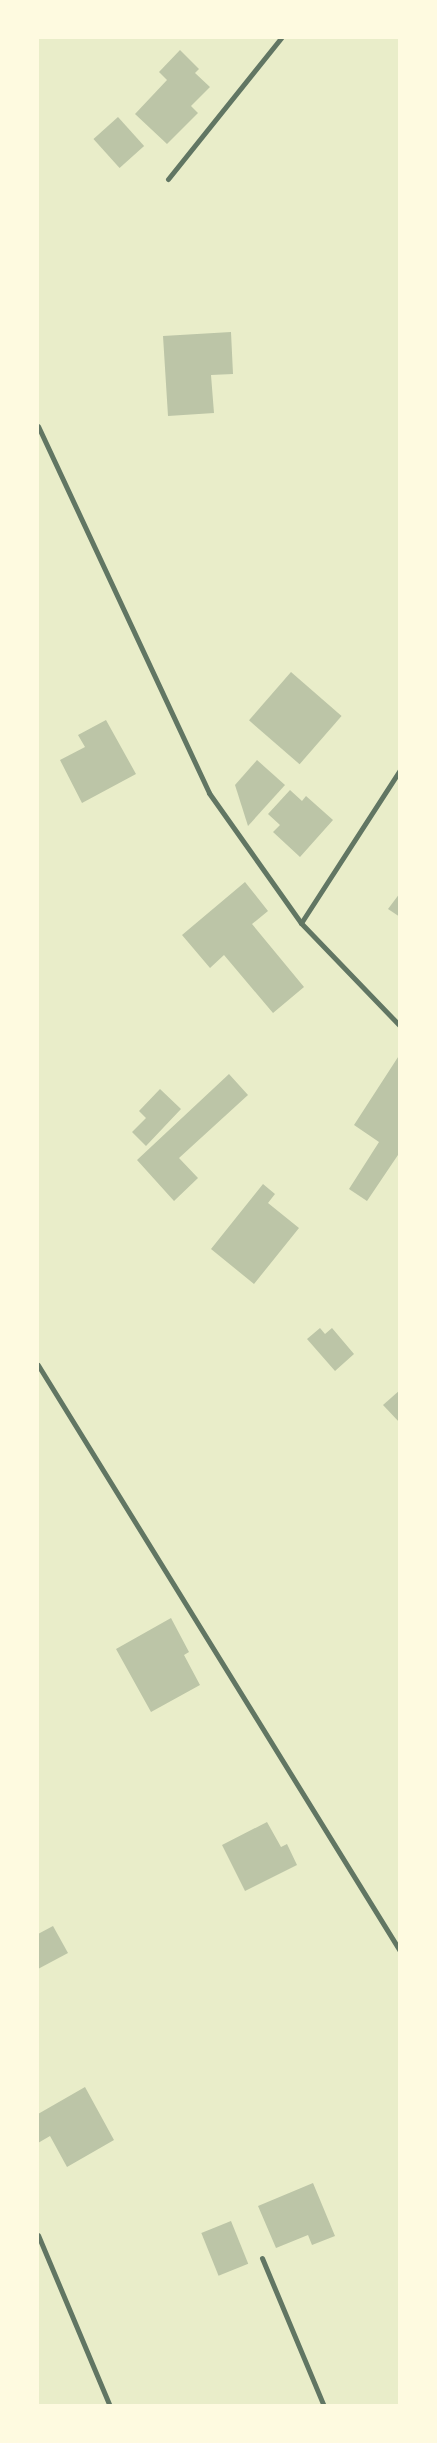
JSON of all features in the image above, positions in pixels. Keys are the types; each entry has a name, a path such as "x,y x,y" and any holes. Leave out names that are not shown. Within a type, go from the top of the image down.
{"street":[{"path":"168,179 281,38"},
{"path":"38,426 209,793 301,923 400,1026"},
{"path":"301,923 400,770"},
{"path":"38,1365 400,1951"},
{"path":"38,2235 110,2406"},
{"path":"262,2258 324,2406"}],"building":[{"path":"180,50 199,69 195,73 210,87 191,106 198,113 167,144 135,114 167,80 159,72"},
{"path":"118,117 144,146 120,168 93,139"},
{"path":"231,332 233,374 211,375 214,413 168,416 163,336"},
{"path":"291,672 342,716 300,764 249,720"},
{"path":"106,720 136,774 82,803 60,760 85,747 78,735"},
{"path":"257,760 285,785 248,826 235,785"},
{"path":"290,790 302,801 306,796 333,820 300,857 273,832 280,825 268,814"},
{"path":"245,882 268,911 252,924 304,987 273,1013 224,955 210,968 182,935"},
{"path":"400,893 400,917 388,909"},
{"path":"400,1054 400,1152 367,1201 349,1189 379,1142 354,1125"},
{"path":"229,1074 248,1095 179,1158 198,1178 174,1201 137,1160"},
{"path":"160,1089 181,1109 146,1146 132,1132 146,1118 139,1111"},
{"path":"263,1184 275,1194 268,1203 299,1228 254,1284 211,1249"},
{"path":"320,1328 325,1334 332,1328 354,1354 335,1371 307,1339"},
{"path":"400,1390 400,1423 383,1405"},
{"path":"171,1618 189,1652 184,1655 200,1685 151,1712 116,1649"},
{"path":"267,1822 281,1847 287,1844 297,1865 245,1891 222,1845"},
{"path":"53,1926 68,1953 38,1969 38,1934"},
{"path":"85,2087 114,2140 67,2167 50,2136 38,2143 38,2114"},
{"path":"313,2183 335,2236 312,2245 308,2235 276,2248 258,2206"},
{"path":"231,2221 248,2264 219,2276 201,2233"}]}
